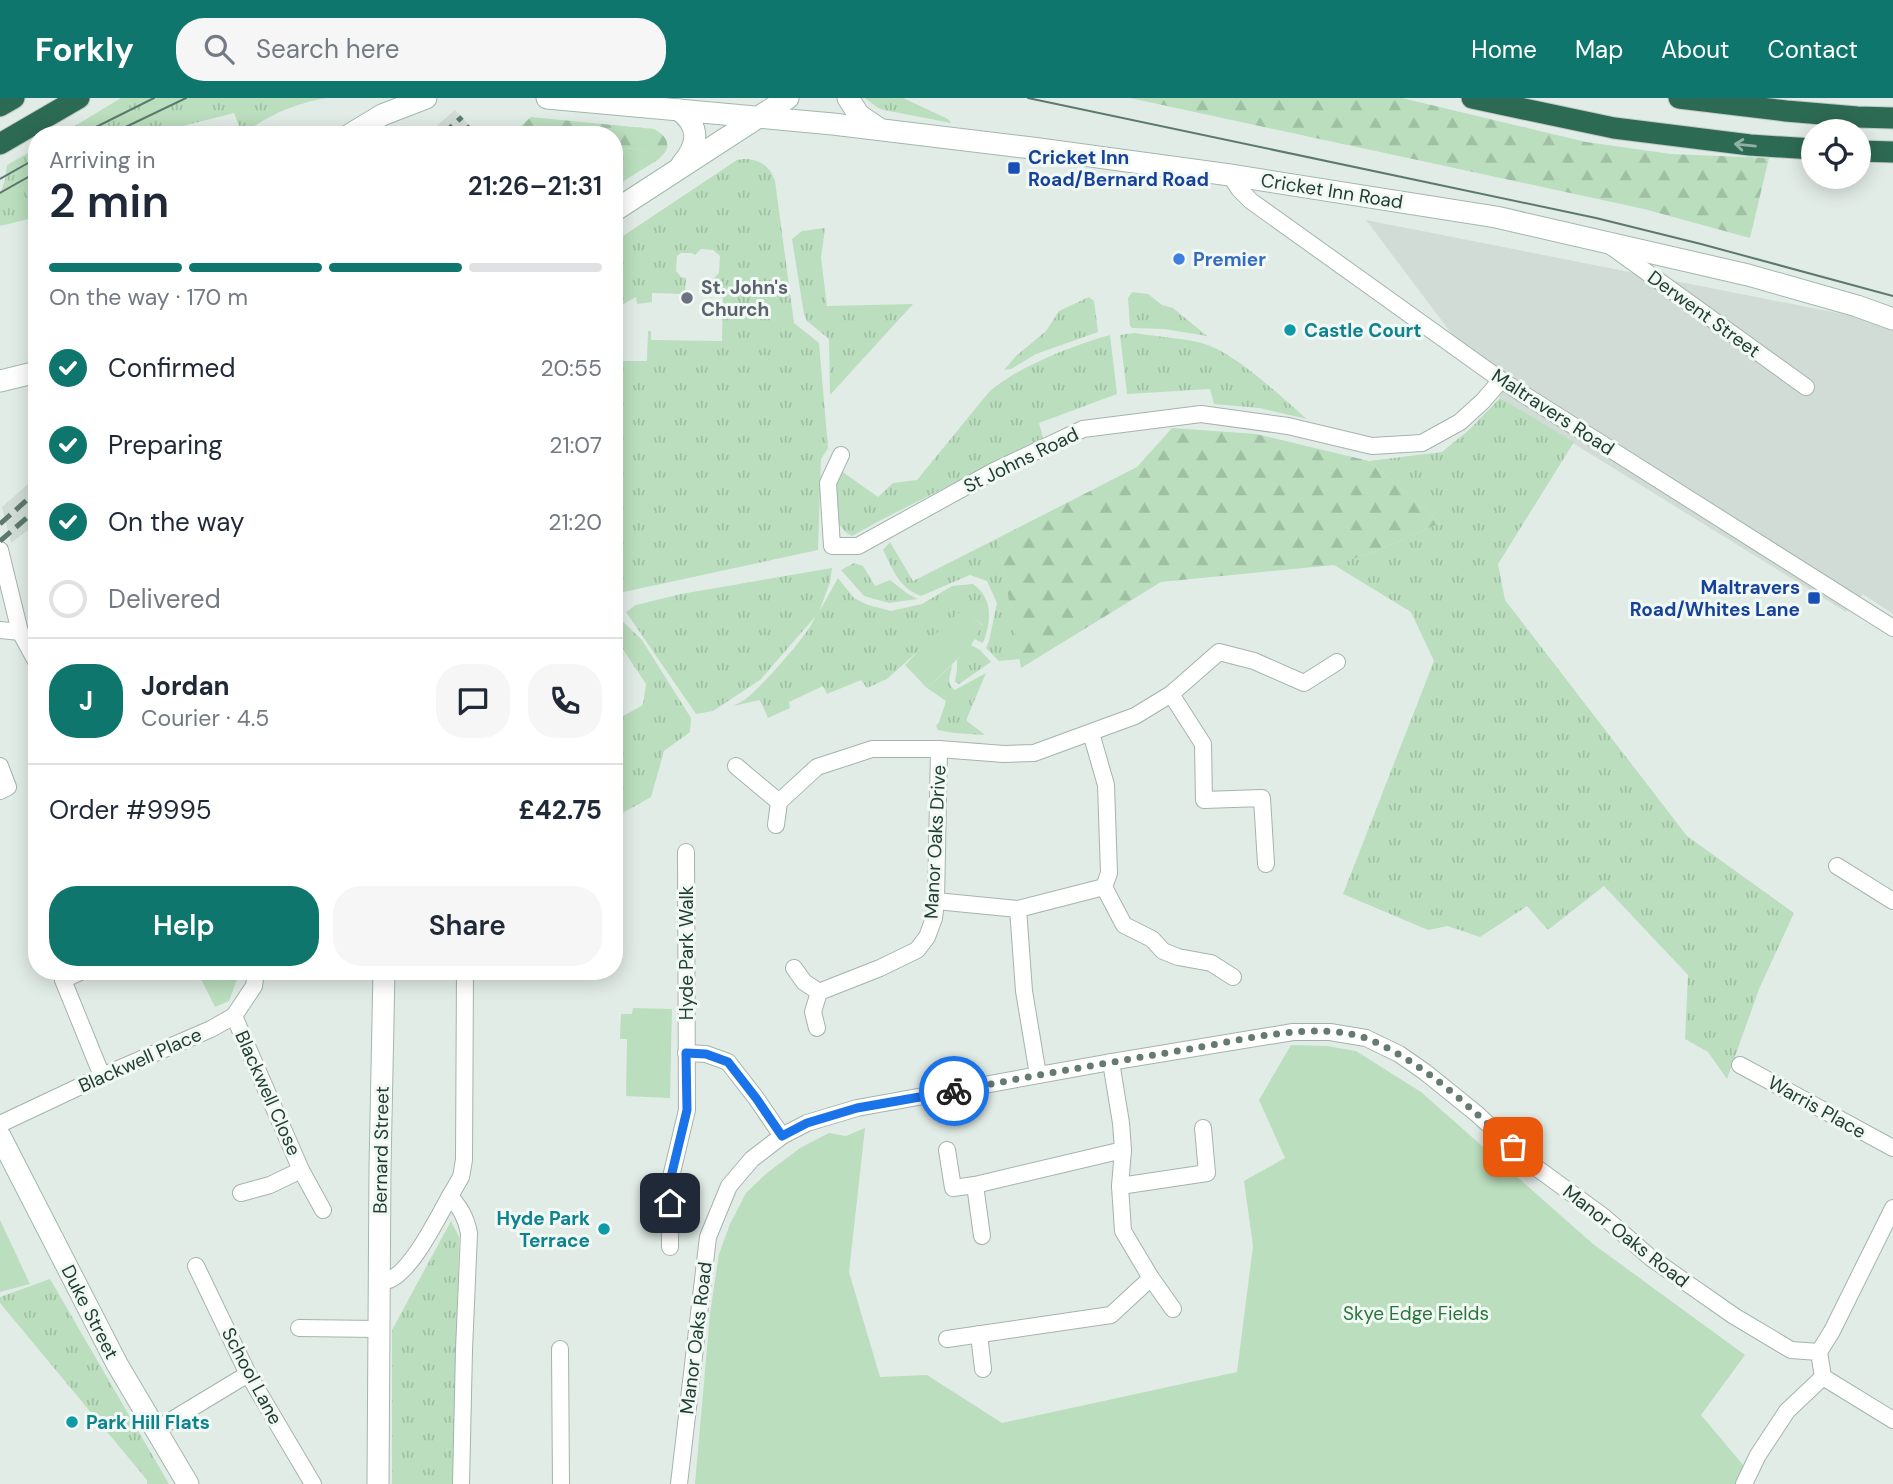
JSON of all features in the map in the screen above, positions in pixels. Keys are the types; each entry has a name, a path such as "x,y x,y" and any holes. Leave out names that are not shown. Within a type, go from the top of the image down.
{"highway":[{"path":"0,106 15,98"},
{"path":"31,126 79,98"},
{"path":"1472,98 1614,128 1750,145 1801,148"},
{"path":"1679,98 1786,111 1893,118"},
{"path":"0,144 28,128"},
{"path":"1871,151 1893,152"}],"street":[{"path":"363,126 382,115 426,98"},
{"name":"Cricket Inn Road","path":"547,98 882,129 1230,175 1496,217 1748,275 1893,319"},
{"path":"623,205 788,98"},
{"path":"848,98 859,115 882,129"},
{"path":"676,171 688,157 695,135 690,118 679,110"},
{"name":"Maltravers Road","path":"1230,175 1251,201 1501,380 1893,628"},
{"name":"Derwent Street","path":"1602,240 1806,387"},
{"path":"0,381 28,374"},
{"name":"St Johns Road","path":"841,455 828,483 832,546 858,546 994,471 1083,429 1201,414 1288,426 1372,446 1423,443 1460,422 1501,380"},
{"path":"0,551 20,632 28,647"},
{"path":"0,630 20,632"},
{"path":"776,825 779,802 817,767 872,749 939,748 1004,754 1034,753 1135,716 1171,694 1219,652 1254,661 1304,683 1337,662"},
{"path":"1171,694 1203,744 1204,800 1262,798 1266,864"},
{"path":"1091,733 1106,785 1109,873 1104,887 1124,925 1152,939 1163,951 1178,957 1211,963 1233,977"},
{"name":"Manor Oaks Drive","path":"819,992 917,950 927,937 934,918 936,901 939,748"},
{"path":"0,766 8,787 0,790"},
{"path":"736,766 779,802"},
{"name":"Hyde Park Walk","path":"670,1247 670,1181 687,1110 686,852"},
{"path":"1837,866 1893,901"},
{"path":"936,901 1018,909 1104,887"},
{"path":"1018,909 1024,991 1038,1075"},
{"path":"794,968 804,982 819,992 813,1012 817,1028"},
{"path":"63,980 102,1076"},
{"name":"Blackwell Place","path":"0,1124 211,1029 234,1016 254,986 255,980"},
{"name":"Bernard Street","path":"378,1484 378,1281 384,980"},
{"path":"378,1281 391,1279 419,1251 461,1177 464,1160 465,980"},
{"name":"Blackwell Close","path":"234,1016 301,1170 323,1210"},
{"name":"Manor Oaks Road","path":"679,1484 708,1237 729,1186 752,1159 782,1136 807,1123 857,1108 1293,1032 1330,1032 1366,1038 1399,1054 1477,1114 1530,1163 1604,1217 1651,1258 1734,1316 1791,1350 1819,1352"},
{"path":"686,1053 706,1054 728,1062 782,1136"},
{"path":"1111,1062 1123,1150 1123,1231 1173,1309"},
{"name":"Warris Place","path":"1740,1065 1893,1148"},
{"path":"1121,1186 1207,1173 1203,1128"},
{"name":"Duke Street","path":"0,1136 117,1364 188,1484"},
{"path":"947,1150 953,1188 1123,1150"},
{"name":"Blackwell Close","path":"241,1193 270,1185 301,1170"},
{"path":"975,1185 982,1236"},
{"path":"450,1196 467,1220 469,1233 461,1484"},
{"path":"1893,1208 1819,1352 1823,1377 1893,1420"},
{"name":"School Lane","path":"196,1266 248,1374 313,1484"},
{"path":"947,1339 1111,1315 1151,1278"},
{"path":"299,1328 378,1329"},
{"path":"979,1334 983,1369"},
{"path":"560,1349 561,1484"},
{"path":"157,1429 248,1374"},
{"path":"1744,1484 1758,1455 1787,1411 1823,1377"}],"shaded area":[{"path":"455,110 470,126 436,126"},
{"path":"1366,220 1893,324 1893,614 1863,594 1846,612 1500,398"},
{"path":"28,484 28,530 11,543 2,507"}],"green space":[{"path":"121,98 326,98 302,103 254,126 239,126 234,113 183,126 75,126"},
{"path":"865,98 903,98 948,119 951,123 884,110"},
{"path":"1130,98 1402,98 1586,142 1671,154 1769,158 1750,238 1644,209"},
{"path":"531,117 654,129 664,136 667,148 656,161 642,151 623,148 623,126 521,126"},
{"path":"623,148 642,151 656,161 623,181"},
{"path":"28,153 28,219 0,226 0,195 7,165"},
{"path":"737,160 759,162 767,167 773,176 794,323 819,343 828,448 821,459 818,550 623,592 623,361 647,361 648,331 651,331 651,340 722,341 723,295 701,294 701,279 713,279 719,273 720,256 713,250 701,249 695,255 681,253 677,256 676,271 686,278 685,294 652,293 652,302 637,304 636,297 623,304 623,236"},
{"path":"825,228 821,258 827,306 913,304 830,395 829,339 807,321 804,314 792,239 802,231"},
{"path":"1132,292 1148,294 1162,305 1173,308 1207,336 1164,329 1132,328 1128,298"},
{"path":"1089,297 1094,301 1098,332 1036,354 1011,369 1004,370 1046,331 1059,311"},
{"path":"1135,333 1197,342 1218,349 1258,377 1307,419 1259,408 1214,404 1210,389 1127,394 1120,335"},
{"path":"1110,335 1117,394 1039,423 1043,438 852,536 840,525 835,509 834,473 840,470 878,497 893,483 917,480 989,392 1015,374 1046,358"},
{"path":"1500,398 1574,442 1498,564 1505,600 1687,836 1794,913 1759,989 1727,1079 1708,1052 1685,1039 1688,975 1604,886 1548,930 1527,906 1480,937 1448,926 1428,930 1343,894 1434,661 1411,612 1334,565 1377,551 1440,523 1369,461 1442,452 1470,429"},
{"path":"1172,428 1256,434 1369,461 1440,523 1377,551 1334,565 1161,582 1021,668 998,538 1137,467"},
{"path":"998,538 1020,659 999,661 986,648 997,603 987,581 970,575 921,596 902,583 883,550 890,542 913,581"},
{"path":"854,563 863,566 875,586 890,580 918,599 889,603 864,596 841,570"},
{"path":"832,568 819,612 838,578 854,598 891,611 922,604 952,586 973,584 988,604 988,627 983,643 974,639 982,625 965,609 887,679 867,688 861,680 827,694 823,686 789,702 790,708 768,718 760,700 733,706 747,698 774,671 805,635 815,617 760,680 713,711 696,714 626,612 636,605 681,594"},
{"path":"965,608 982,626 970,647 927,688 905,665 946,623"},
{"path":"623,622 642,640 691,718 690,732 664,751 651,797 623,813 623,716 643,705 646,684 623,650"},
{"path":"971,645 991,662 959,684 955,682 957,660"},
{"path":"952,665 949,682 955,690 986,673 967,718 967,721 985,735 954,733 938,730 936,726 946,701 927,688"},
{"path":"202,980 237,980 229,1001 215,1007"},
{"path":"633,1008 672,1009 670,1098 626,1096 627,1039 620,1039 621,1014 632,1014"},
{"name":"Skye Edge Fields","path":"1291,1045 1327,1046 1356,1051 1421,1092 1593,1244 1745,1355 1701,1415 1744,1466 1736,1484 695,1484 710,1314 719,1254 730,1224 746,1193 767,1173 800,1148 829,1133 846,1136 865,1128 849,1272 880,1377 927,1375 1002,1423 1237,1372 1253,1246 1244,1181 1285,1158 1259,1100"},
{"path":"0,1220 30,1284 0,1292"},
{"path":"451,1221 459,1237 454,1484 392,1484 392,1330"},
{"path":"50,1279 169,1484 147,1484 147,1480 0,1303 0,1297"}],"tram line":[{"path":"98,126 154,98"},
{"path":"128,126 186,98"},
{"path":"1028,98 1596,218 1893,296"},
{"path":"0,179 28,163"},
{"path":"0,193 28,177"}],"railway":[{"path":"452,126 462,117"},
{"path":"0,524 28,499"},
{"path":"0,541 28,517"}],"way so far":[{"path":"954,1091 1293,1032 1330,1032 1366,1038 1399,1054 1477,1114 1513,1147"}],"place":[{"name":"Cricket Inn Road/Bernard Road","path":"1014,168"},
{"name":"Premier","path":"1179,259"},
{"name":"St. John's Church","path":"687,298"},
{"name":"Castle Court","path":"1290,330"},
{"name":"Maltravers Road/Whites Lane","path":"1814,598"},
{"name":"Hyde Park Terrace","path":"604,1229"},
{"name":"Park Hill Flats","path":"72,1422"}],"route":[{"path":"670,1203 670,1181 687,1110 686,1053 706,1054 728,1062 782,1136 807,1123 857,1108 954,1091"}]}
